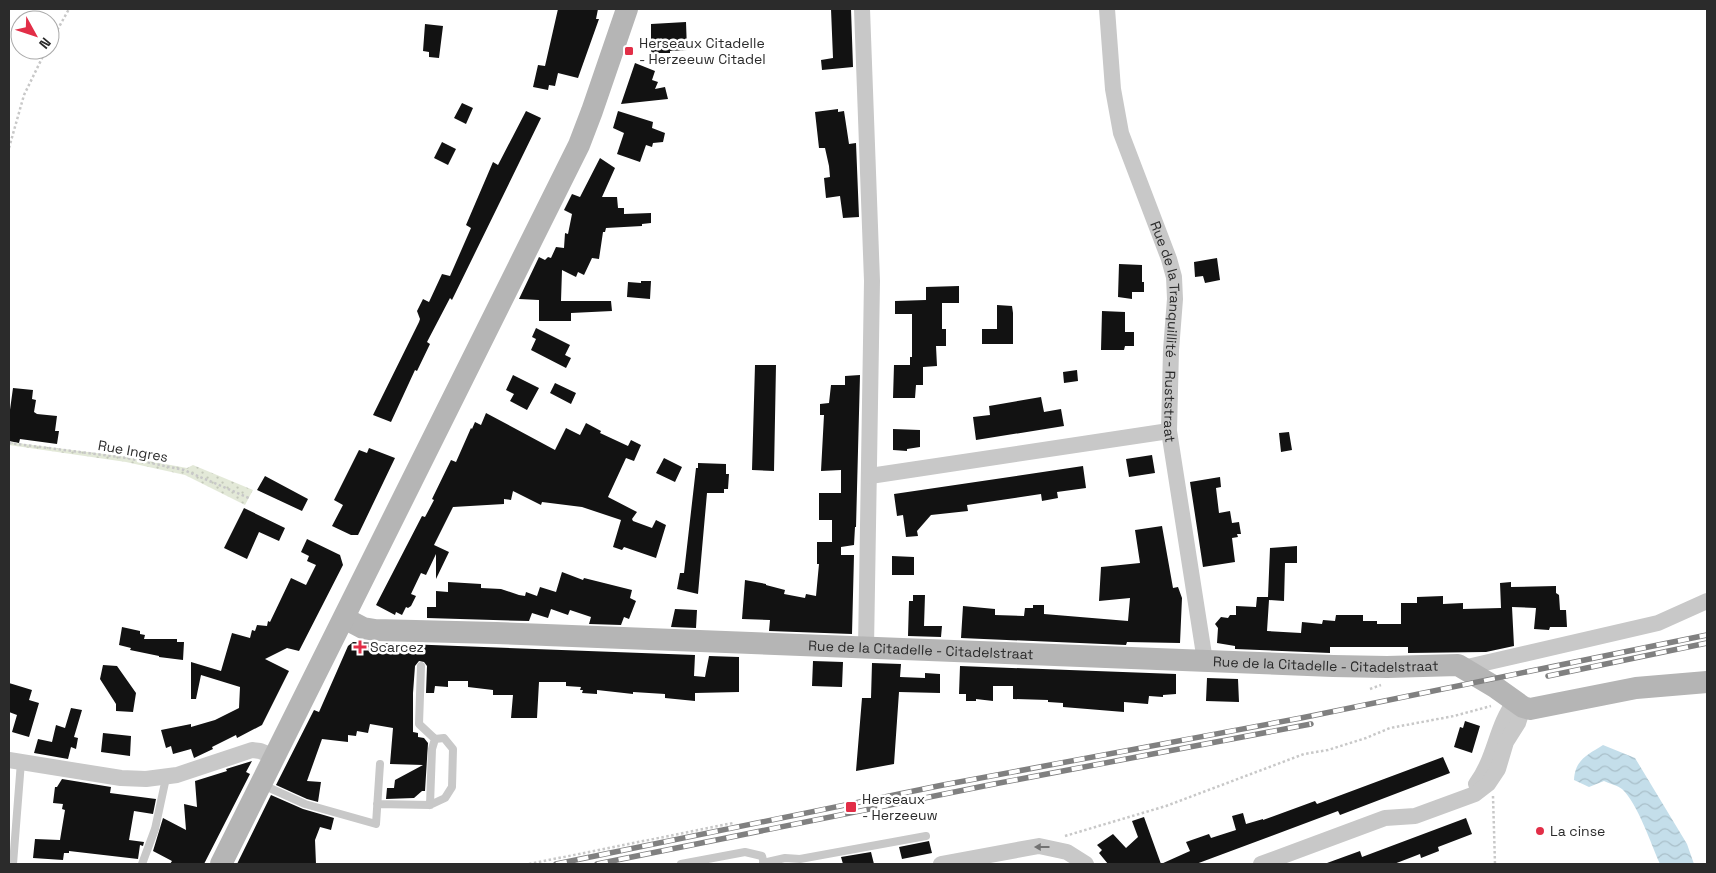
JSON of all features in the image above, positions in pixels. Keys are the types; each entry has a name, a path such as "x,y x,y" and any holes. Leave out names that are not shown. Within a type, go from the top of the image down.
{"street":[{"path":"221,864 579,145 626,9"},
{"path":"862,9 872,256 866,648"},
{"name":"Rue de la Tranquillité - Ruststraat","path":"1108,9 1113,89 1121,133 1169,259 1174,277 1175,299 1168,410 1169,431 1205,661"},
{"path":"870,476 1169,431"},
{"path":"1463,668 1658,623 1707,601"},
{"name":"Rue de la Citadelle - Citadelstraat","path":"344,618 369,630 422,635 866,648 1387,667 1451,665 1463,668 1495,686 1519,704"},
{"path":"1519,704 1530,709 1636,688 1707,682"},
{"path":"1494,775 1506,742 1518,723 1519,704"},
{"path":"1460,799 1472,789 1483,774 1499,729 1519,704"},
{"path":"1261,864 1385,818 1415,816 1480,791 1494,775 1519,735 1548,705"},
{"path":"15,761 138,779 166,778 252,750 275,757"},
{"path":"941,864 1039,846 1067,852 1086,864"}],"lane":[{"path":"377,804 430,804 445,798 452,787 453,749 444,738 435,739 419,724 421,666"},
{"path":"430,804 432,749 435,739"},
{"path":"13,864 15,761"},
{"path":"261,784 305,804 376,824 380,764"},
{"path":"142,864 155,829 166,778"},
{"path":"681,864 744,852 762,856 764,864 785,858 800,859 926,836"}],"path":[{"path":"60,25 69,9"},
{"path":"9,148 24,96 41,60"},
{"name":"Rue Ingres","path":"9,443 127,458 184,470 249,498"},
{"path":"1039,846 1076,832 1166,806 1304,754 1328,750 1390,728 1519,704"},
{"path":"1494,775 1495,864"},
{"path":"529,864 733,823"}],"green space":[{"path":"9,442 127,457 187,468 193,465 253,490 245,505 185,475 126,462 9,445"}],"water":[{"path":"1603,745 1635,758 1687,844 1694,864 1660,864 1639,814 1628,796 1618,786 1604,781 1589,787 1574,780 1579,763 1587,755"}],"building":[{"path":"558,9 598,9 596,19 599,19 578,78 558,73 555,86 549,85 548,90 533,87 538,65 545,66"},
{"path":"831,9 851,9 853,67 822,70 821,60 833,58"},
{"path":"686,22 687,50 670,51 670,53 651,53 651,24"},
{"path":"425,24 443,26 439,58 429,57 429,52 423,51"},
{"path":"635,63 655,71 652,80 658,82 655,89 665,87 668,99 621,104"},
{"path":"462,103 473,108 466,124 454,118"},
{"path":"838,109 838,112 844,111 849,144 856,143 859,217 843,218 840,196 826,198 824,178 830,177 829,166 825,148 819,148 815,112"},
{"path":"526,111 541,118 452,300 450,298 427,342 430,344 417,371 415,370 391,422 373,415 419,322 420,319 417,311 423,299 429,302 442,274 450,276 471,228 466,225 493,162 498,165"},
{"path":"618,111 653,122 652,128 665,133 663,142 653,143 652,147 646,145 640,162 617,154 624,133 613,128"},
{"path":"442,142 456,149 448,165 434,158"},
{"path":"600,158 615,168 602,197 617,197 618,208 624,208 624,214 651,213 651,223 642,224 642,226 606,228 605,232 603,232 599,259 592,258 584,275 578,272 576,277 562,270 561,301 611,301 612,311 571,313 571,321 539,321 539,300 519,299 539,257 545,260 548,257 551,258 556,247 564,248 565,233 568,234 572,214 564,210 572,194 580,197"},
{"path":"1217,258 1220,280 1205,283 1203,276 1195,277 1194,262"},
{"path":"1119,264 1142,265 1144,292 1132,292 1132,299 1118,297"},
{"path":"641,281 651,281 650,299 627,297 628,282 641,283"},
{"path":"959,286 959,303 942,303 942,329 946,329 946,346 936,346 937,366 923,367 923,385 916,385 915,398 893,398 894,365 910,365 910,357 912,357 912,314 895,314 895,301 926,300 926,287"},
{"path":"997,305 1012,306 1013,344 982,344 982,329 997,329"},
{"path":"1102,311 1125,312 1125,332 1134,332 1134,346 1125,346 1124,350 1101,350"},
{"path":"536,328 570,345 565,355 571,358 566,368 531,350 536,339 532,337"},
{"path":"755,365 776,365 774,471 752,470"},
{"path":"1077,370 1078,381 1064,383 1063,372"},
{"path":"513,375 539,388 527,410 510,401 514,394 506,390"},
{"path":"860,375 856,527 854,545 841,547 841,555 854,555 852,634 769,631 770,620 742,619 745,580 785,590 784,594 805,598 806,594 816,596 819,564 817,564 817,542 832,542 832,520 819,520 819,493 841,493 841,470 821,471 824,415 820,415 820,404 829,403 831,385 845,385 845,376"},
{"path":"555,383 576,393 571,404 550,393"},
{"path":"13,388 33,390 32,399 36,400 34,412 37,414 57,416 55,431 59,431 57,444 20,439 19,443 9,441 9,417"},
{"path":"1041,397 1044,412 1061,409 1064,426 976,440 973,417 990,415 989,406"},
{"path":"486,413 555,450 566,428 580,435 586,423 601,431 600,433 628,446 631,440 641,445 634,461 626,458 608,497 637,512 632,519 633,521 652,528 656,520 666,525 656,558 624,547 622,550 613,547 621,520 582,507 542,502 541,505 513,491 511,500 504,499 504,504 453,507 434,545 449,552 436,579 436,554 426,575 421,573 411,594 416,596 411,606 406,607 402,615 396,612 395,615 376,605 422,516 425,517 434,500 432,499 451,460 456,462 471,428 475,422 481,425"},
{"path":"893,429 920,430 920,447 907,449 907,451 893,450"},
{"path":"1289,432 1292,450 1281,452 1279,433"},
{"path":"369,448 395,458 358,535 351,535 332,526 343,505 334,500 359,450 367,453"},
{"path":"1152,455 1155,473 1129,477 1126,459"},
{"path":"664,458 682,467 675,482 656,473"},
{"path":"698,463 726,464 726,474 729,474 728,489 724,489 724,493 707,493 698,594 677,589 680,573 684,573"},
{"path":"1083,466 1086,488 1057,492 1058,498 1042,501 1041,494 967,505 968,511 931,515 917,531 918,536 906,537 903,515 897,516 894,494"},
{"path":"265,476 308,499 302,511 257,490"},
{"path":"1220,477 1221,487 1216,488 1219,513 1230,511 1232,523 1239,522 1241,534 1237,534 1238,537 1232,538 1235,562 1203,567 1190,482"},
{"path":"244,508 285,528 279,541 259,532 247,559 224,548"},
{"path":"1162,526 1173,588 1178,587 1182,598 1180,643 1127,642 1126,645 961,638 963,606 995,609 995,615 1024,616 1025,608 1033,608 1033,605 1044,605 1044,614 1128,621 1130,598 1099,601 1101,567 1140,563 1135,530"},
{"path":"307,539 340,555 343,565 299,651 287,648 265,659 289,671 262,725 237,738 236,735 194,758 191,749 173,754 171,746 166,748 161,730 191,724 191,727 215,720 239,708 240,687 201,675 196,699 191,699 191,662 221,671 232,633 250,638 252,630 255,631 257,625 267,626 291,578 306,585 316,565 307,561 309,556 301,552"},
{"path":"1297,546 1297,563 1285,563 1284,601 1269,600 1267,631 1301,633 1302,622 1322,624 1323,620 1335,621 1336,615 1363,615 1363,621 1377,621 1377,624 1401,624 1401,603 1417,603 1417,597 1443,596 1443,604 1463,603 1463,609 1501,608 1500,583 1511,582 1511,587 1556,586 1560,610 1566,610 1567,627 1550,627 1549,630 1534,629 1536,608 1512,607 1514,646 1486,652 1408,653 1408,647 1330,647 1330,653 1235,649 1235,646 1217,643 1218,628 1215,624 1221,617 1228,618 1230,615 1236,615 1236,606 1256,607 1257,597 1268,597 1270,548"},
{"path":"892,556 914,557 914,575 892,575"},
{"path":"562,572 583,580 584,578 632,590 630,598 636,601 629,619 624,617 621,625 589,624 591,617 570,610 568,615 551,609 548,618 532,613 529,621 427,618 427,607 436,607 436,591 448,592 448,582 481,584 481,588 501,589 525,596 526,592 537,596 540,587 556,592"},
{"path":"913,595 925,595 924,626 942,626 941,637 908,636 909,601 913,601"},
{"path":"675,609 697,610 696,628 671,627"},
{"path":"122,627 140,631 140,634 145,635 144,639 177,639 177,642 184,642 183,660 159,657 130,650 131,648 119,645"},
{"path":"353,642 695,655 694,676 705,677 709,656 739,657 739,692 695,693 695,701 665,698 665,694 633,692 633,694 597,690 597,694 582,693 581,687 566,686 566,682 539,682 537,718 511,718 513,695 493,695 493,690 468,687 468,681 448,681 448,687 435,686 434,693 426,693 427,666 424,662 419,661 415,666 413,732 418,733 418,737 424,738 428,743 425,791 422,791 414,798 386,799 387,788 394,788 395,780 423,765 390,764 393,728 370,724 368,733 357,731 356,736 348,735 348,742 322,739 307,781 321,782 318,802 276,785 314,710 319,712 348,646"},
{"path":"813,661 843,662 842,687 812,686"},
{"path":"872,663 901,664 900,677 925,678 925,673 940,674 940,693 899,692 894,764 856,771 862,698 871,698"},
{"path":"103,665 117,666 136,693 133,712 116,711 116,704 100,679"},
{"path":"960,666 1176,674 1176,694 1163,695 1163,697 1149,696 1148,704 1124,702 1124,712 1063,707 1063,703 1048,702 1048,700 1013,699 1013,686 993,686 993,701 976,699 976,701 966,701 966,694 959,694"},
{"path":"1207,678 1238,679 1239,702 1206,701"},
{"path":"9,683 32,690 29,700 39,703 29,737 12,732 17,715 9,712"},
{"path":"71,708 82,710 74,737 78,738 76,749 71,747 68,759 34,753 38,739 52,742 56,725 65,728"},
{"path":"1465,721 1480,726 1472,753 1454,747 1460,727 1463,728"},
{"path":"103,733 131,736 130,756 101,752"},
{"path":"1443,757 1450,773 1340,815 1338,811 1196,864 1161,864 1190,851 1186,842 1209,834 1211,838 1236,830 1232,816 1243,813 1246,824 1263,820 1315,801 1317,804"},
{"path":"252,761 246,772 250,774 204,864 170,864 172,861 153,851 163,818 186,830 184,804 197,807 195,781"},
{"path":"62,779 111,787 110,793 156,799 153,814 134,811 129,840 144,842 143,846 140,845 138,859 69,851 69,853 64,853 63,860 33,858 35,839 60,840 65,810 62,809 63,804 53,803 55,787 57,787"},
{"path":"271,795 303,809 334,818 331,830 320,827 315,840 316,864 237,864"},
{"path":"1144,817 1161,864 1108,864 1099,853 1102,850 1097,845 1113,834 1126,848 1138,837 1132,821"},
{"path":"1466,818 1472,834 1438,847 1439,851 1421,858 1420,854 1394,864 1327,864 1360,851 1362,857"},
{"path":"929,841 932,853 902,859 899,847"},
{"path":"871,852 874,864 843,864 841,857"}],"railway":[{"path":"556,864 943,785 1301,718 1707,635"},
{"path":"1548,676 1707,643"},
{"path":"597,864 994,784 1311,724"}],"place":[{"name":"Herseaux Citadelle - Herzeeuw Citadel","path":"629,51"},
{"name":"Scarcez","path":"360,647"},
{"name":"Herseaux - Herzeeuw","path":"851,807"},
{"name":"La cinse","path":"1540,831"}]}
